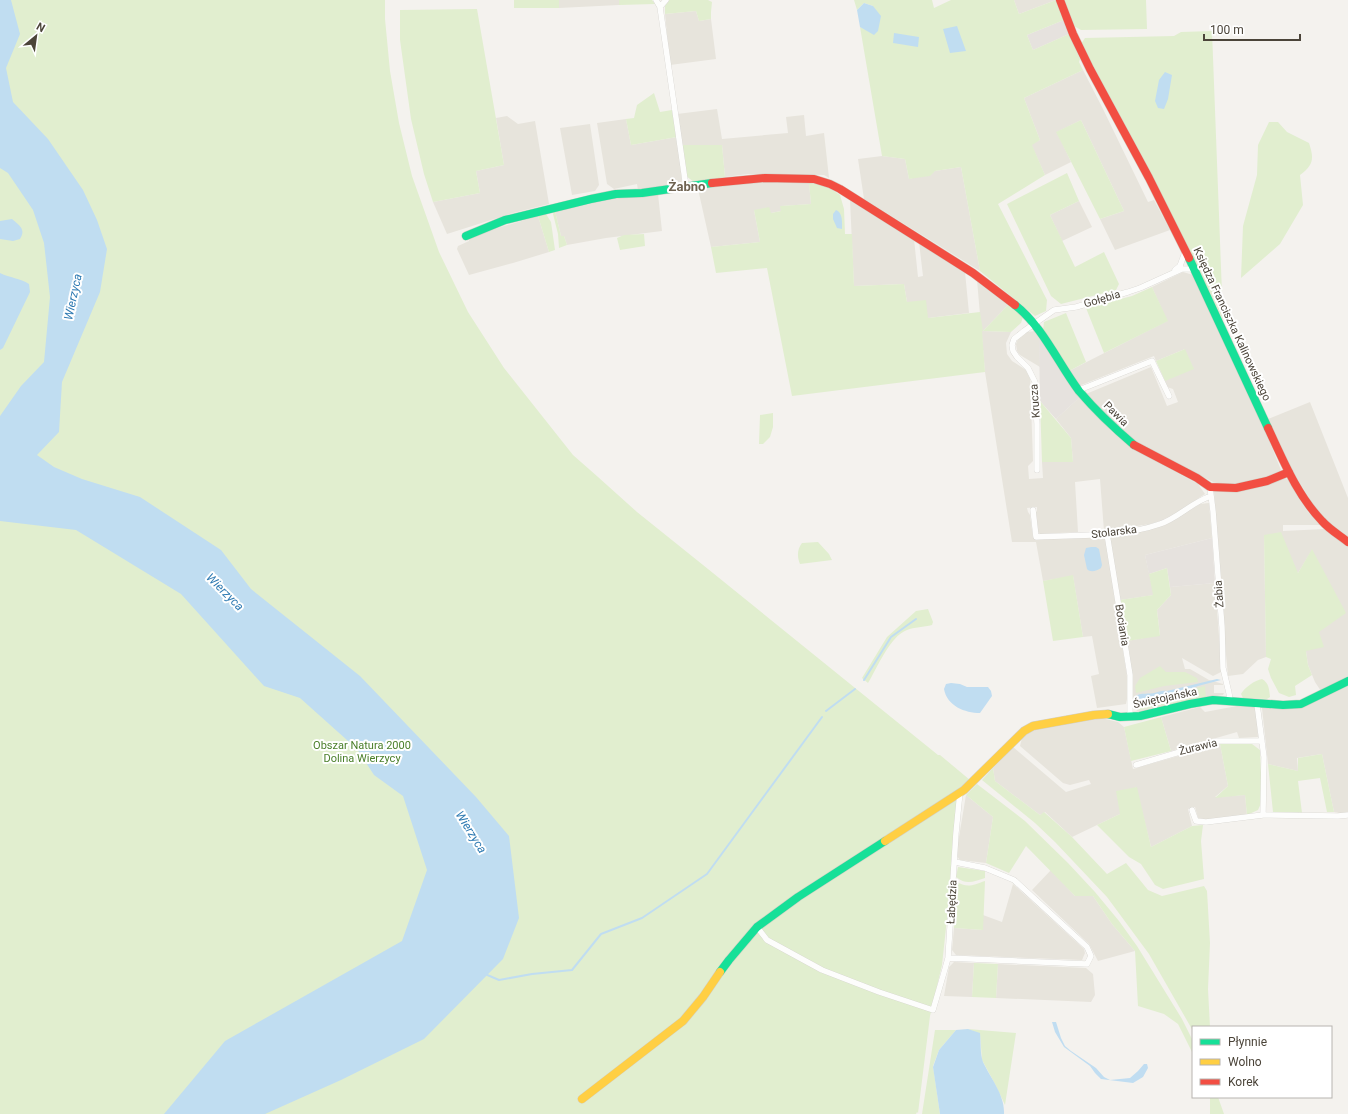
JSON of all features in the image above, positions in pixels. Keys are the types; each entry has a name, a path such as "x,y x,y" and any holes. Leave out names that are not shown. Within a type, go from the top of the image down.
{"street":[{"path":"656,0 660,7 686,187"},
{"path":"660,7 666,0"},
{"name":"Księdza Franciszka Kalinowskiego","path":"1060,0 1073,34 1109,105 1149,178 1194,268 1289,472 1302,496 1317,516 1348,542"},
{"name":"Pawia","path":"466,236 505,220 591,198 616,194 642,193 737,180 765,178 807,179 824,182 840,189 973,273 1017,306 1034,324 1079,390 1105,420 1135,446 1197,478 1210,487"},
{"name":"Gołębia","path":"1170,274 1180,266 1185,252"},
{"name":"Gołębia","path":"1034,324 1054,310 1076,307 1128,292 1182,269 1194,268"},
{"name":"Krucza","path":"1034,324 1016,336 1012,345 1015,354 1033,375 1037,424 1037,470"},
{"path":"1079,390 1152,361 1169,396"},
{"path":"1210,487 1236,488 1267,481 1289,472"},
{"name":"Żabia","path":"1210,487 1221,611 1224,668 1230,701"},
{"name":"Stolarska","path":"1033,510 1036,537 1107,534 1158,525 1180,514 1203,499 1211,496"},
{"name":"Bociania","path":"1107,534 1130,675 1130,717"},
{"name":"Świętojańska","path":"582,1099 683,1020 703,997 728,960 757,927 798,897 818,886 960,792 980,775 1018,736 1033,726 1094,715 1106,714 1120,717 1140,716 1213,700 1257,704 1302,704 1348,681"},
{"path":"1257,704 1262,741 1264,774 1263,815"},
{"name":"Żurawia","path":"1136,765 1217,741 1262,741"},
{"name":"Łabędzia","path":"757,927 767,940 822,970 879,992 933,1010 948,958 960,792"},
{"path":"1192,810 1196,821 1206,822 1263,815 1348,815"},
{"path":"948,958 1087,964 1092,956 1087,947 1014,880 985,868 955,862"}],"shaded area":[{"path":"559,0 619,0 619,5 559,8"},
{"path":"1014,0 1056,0 1019,14"},
{"path":"696,11 699,21 711,19 716,59 670,65 665,14"},
{"path":"1064,20 1069,34 1033,50 1027,35"},
{"path":"1083,70 1148,202 1154,200 1170,230 1115,250 1100,219 1124,211 1081,120 1057,132 1071,162 1045,175 1031,144 1040,140 1024,98"},
{"path":"717,109 722,139 788,133 786,117 804,115 806,136 824,133 829,178 824,175 770,174 748,174 725,177 722,145 682,145 677,114"},
{"path":"507,116 518,124 535,121 549,204 513,213 447,234 433,202 480,193 476,171 504,165 496,118"},
{"path":"626,119 631,145 677,137 682,181 680,185 638,190 637,184 614,189 607,184 597,123"},
{"path":"590,124 599,185 595,191 572,195 560,128"},
{"path":"882,156 905,159 909,179 935,171 961,167 980,271 864,199 858,159"},
{"path":"779,181 809,183 811,204 781,206 781,211 771,213 754,210 760,242 711,247 698,189"},
{"path":"658,194 662,231 606,238 567,245 564,236 561,236 555,211 620,198"},
{"path":"850,200 914,239 918,277 923,276 919,242 965,272 969,313 928,318 907,302 904,284 854,286"},
{"path":"1079,201 1092,227 1062,241 1050,215"},
{"path":"538,216 549,252 469,275 457,249 458,246 469,241 469,238"},
{"path":"1183,272 1193,275 1266,433 1281,470 1278,474 1236,486 1213,482 1135,442 1086,394 1151,367 1167,406 1178,402 1173,389 1167,387 1165,381 1185,349 1156,361 1154,356 1079,386 1069,371 1167,321 1152,287"},
{"path":"977,280 1009,304 983,331 1011,332 1006,343 1007,354 1012,361 1026,370 1030,376 1033,461 1028,466 1029,479 1043,478 1042,462 1073,462 1071,438 1056,419 1080,397 1112,432 1131,448 1198,484 1205,494 1174,514 1160,521 1104,531 1100,479 1075,482 1078,532 1040,534 1037,531 1035,514 1037,507 1027,508 1030,515 1033,537 1037,539 1105,537 1129,689 1126,704 1097,708 1091,676 1099,674 1092,636 1083,637 1073,576 1043,581 1036,542 1012,542 985,372"},
{"path":"1035,331 1039,337 1040,367 1020,355 1017,351 1016,344 1018,339 1027,332"},
{"path":"1039,337 1080,397 1056,419 1040,401"},
{"path":"1310,402 1348,498 1348,538 1323,518 1316,509 1287,462 1268,419"},
{"path":"1283,478 1288,479 1308,512 1320,525 1283,525 1283,531 1325,529 1348,547 1348,676 1321,691 1315,682 1308,665 1306,651 1319,632 1312,550 1298,573 1264,535 1266,657 1258,660 1243,674 1228,676 1214,492 1243,490"},
{"path":"1209,503 1212,538 1145,555 1154,595 1120,600 1110,536 1165,525 1200,504"},
{"path":"1212,538 1215,583 1170,587 1167,568 1149,574 1145,555"},
{"path":"1215,583 1223,671 1213,676 1182,658 1185,669 1190,669 1209,680 1223,684 1214,685 1214,693 1224,693 1223,695 1187,701 1139,712 1133,708 1133,680 1127,641 1160,635 1157,610 1171,595 1170,587"},
{"path":"1348,684 1348,813 1339,813 1334,812 1322,754 1297,758 1298,771 1268,764 1262,708 1291,709 1301,707"},
{"path":"1237,706 1256,707 1258,737 1239,738 1237,732 1171,751 1161,717 1200,707 1205,712"},
{"path":"1101,718 1118,722 1124,727 1133,769 1220,744 1228,786 1215,797 1245,795 1247,815 1221,819 1204,819 1198,818 1195,807 1188,809 1192,826 1151,847 1136,787 1120,814 1072,837 1045,812 1040,815 995,781 993,768 1013,747 1066,792 1091,784 1089,780 1070,785 1063,783 1020,746 1022,738 1026,734 1039,728"},
{"path":"966,795 993,817 986,863 960,860 956,855"},
{"path":"1051,870 1075,896 1093,896 1112,924 1135,951 1098,961 1089,944 1032,890"},
{"path":"1013,884 1084,949 1085,953 1082,960 956,955 952,950 954,928 983,930 983,915 1002,922"},
{"path":"954,962 974,963 972,997 944,996 949,967"},
{"path":"998,964 1086,968 1093,974 1095,995 1091,1002 996,998"}],"green space":[{"name":"Obszar Natura 2000 Dolina Wierzycy","path":"0,0 385,0 385,19 390,71 399,123 412,176 439,252 468,312 504,368 573,455 637,512 970,780 961,788 942,965 930,1016 918,1113 0,1114"},
{"path":"514,0 559,0 559,8 514,8"},
{"path":"619,0 652,0 655,4 619,5"},
{"path":"669,0 708,0 712,2 711,19 699,21 696,11 665,14 665,6"},
{"path":"854,0 932,0 934,8 951,0 1014,0 1019,14 1056,0 1064,20 1027,35 1033,50 1069,34 1083,70 1024,98 1040,140 1032,145 1045,175 998,204 1047,300 1046,311 1035,316 980,271 961,167 935,171 930,176 909,179 905,159 882,156 860,27 869,31 873,6 864,3 857,10"},
{"path":"1063,0 1146,0 1147,29 1081,30 1074,26"},
{"path":"477,9 504,165 476,171 480,193 433,202 424,174 411,119 400,40 400,10"},
{"path":"1212,31 1223,320 1113,103 1081,44 1085,38 1174,36 1181,32"},
{"path":"654,93 660,112 672,110 677,137 631,145 626,119 634,118 637,105"},
{"path":"1081,120 1124,211 1100,219 1056,132"},
{"path":"1269,122 1278,122 1287,132 1309,143 1312,153 1312,161 1308,168 1300,175 1303,205 1280,244 1241,278 1243,226 1257,175 1258,145"},
{"path":"682,145 722,145 725,177 694,182 686,176"},
{"path":"1067,173 1079,201 1050,215 1075,267 1104,252 1119,284 1116,290 1061,304 1051,296 1007,204"},
{"path":"809,183 823,184 840,195 844,209 845,234 852,234 854,286 904,284 907,302 926,300 928,318 980,312 983,331 1009,304 1023,317 1021,323 1011,332 982,331 985,372 792,396 767,268 716,273 711,247 760,242 754,210 769,207 771,213 781,211 780,206 811,204"},
{"path":"555,211 561,236 564,236 567,245 559,248 558,234 553,214"},
{"path":"546,214 551,222 555,250 549,252 538,216"},
{"path":"644,234 645,246 620,250 617,238 624,235"},
{"path":"1152,287 1168,321 1104,353 1086,308 1132,296"},
{"path":"1066,313 1086,362 1069,371 1043,330 1044,322"},
{"path":"1185,349 1194,369 1165,381 1156,361"},
{"path":"1040,401 1071,438 1073,462 1042,462"},
{"path":"773,413 773,427 770,437 763,444 759,444 760,415"},
{"path":"1281,532 1298,573 1312,549 1346,613 1319,632 1324,647 1306,651 1308,665 1312,675 1295,686 1296,695 1289,697 1279,693 1268,669 1271,659 1266,657 1264,535"},
{"path":"818,542 829,554 832,560 800,564 798,553 802,543"},
{"path":"1167,568 1171,595 1157,610 1160,636 1127,641 1120,600 1153,595 1149,574"},
{"path":"1073,575 1083,637 1053,641 1043,581"},
{"path":"928,609 933,622 932,625 910,629 901,633 890,645 868,683 862,678 887,637 916,611"},
{"path":"1160,666 1166,672 1185,672 1197,678 1198,682 1164,686 1136,693 1135,686 1140,678"},
{"path":"1262,679 1267,684 1270,697 1267,699 1243,698 1241,694 1247,687"},
{"path":"1205,686 1206,697 1140,710 1133,706 1141,707 1146,704 1153,707 1173,700 1196,688"},
{"path":"1161,717 1171,751 1131,761 1124,727"},
{"path":"1220,744 1252,744 1260,750 1262,801 1258,810 1247,815 1245,795 1215,798 1228,786"},
{"path":"1322,754 1334,812 1327,812 1320,778 1298,781 1302,813 1273,812 1268,764 1298,771 1298,758"},
{"path":"993,768 995,781 1040,815 1044,812 1072,837 1107,874 1126,863 1148,890 1162,896 1204,886 1207,891 1210,943 1208,989 1210,1026 1192,1026 1192,1029 1149,954 1107,897 1035,823 982,780"},
{"path":"977,784 1025,821 1095,892 1137,946 1182,1019 1192,1039 1192,1052 1178,1024 1164,1014 1138,1006 1135,951 1112,924 1093,896 1075,896 1026,846 1009,873 986,863 993,817 966,795"},
{"path":"1137,787 1151,847 1192,826 1203,825 1201,841 1204,879 1163,889 1155,885 1141,864 1129,857 1097,825 1120,814 1116,791"},
{"path":"958,867 985,871 985,878 973,882 960,880 956,877"},
{"path":"956,881 967,886 985,881 983,930 954,928"},
{"path":"974,963 998,964 996,998 972,997"},
{"path":"968,1029 1016,1033 1005,1105 982,1060 980,1034"},
{"path":"935,1030 956,1030 939,1050 933,1066 940,1114 922,1114"},
{"path":"1210,1098 1218,1098 1224,1114 1210,1114"}],"water":[{"name":"Wierzyca","path":"0,0 11,0 20,34 6,68 13,102 48,139 83,190 97,220 107,249 100,292 62,382 59,432 37,455 54,467 82,479 140,497 221,550 251,589 360,676 476,797 509,836 519,918 503,959 424,1039 341,1080 265,1114 164,1114 225,1041 402,941 427,870 403,796 374,775 357,749 300,698 264,686 181,594 76,530 0,521 0,416 21,386 44,362 50,297 44,243 33,210 8,173 0,168"},
{"path":"864,3 873,6 881,16 878,31 874,35 860,27 857,10"},
{"path":"957,26 966,51 950,53 943,29"},
{"path":"894,33 919,37 918,47 893,43"},
{"path":"1165,72 1172,75 1168,99 1164,109 1158,108 1155,101 1159,80"},
{"path":"836,210 841,215 842,229 837,228 833,219 833,214"},
{"path":"12,219 20,226 22,236 20,239 13,241 0,239 0,221"},
{"path":"0,273 22,280 29,284 30,292 3,348 0,350"},
{"path":"1096,547 1099,549 1102,565 1101,568 1094,571 1087,569 1084,555 1086,548"},
{"path":"1217,679 1221,680 1198,686 1162,701 1154,706 1146,703 1135,707 1135,698 1139,694 1167,691"},
{"path":"946,684 960,684 967,687 988,687 992,696 980,713 968,712 953,704 946,695 944,689"},
{"path":"1052,1022 1056,1022 1065,1046 1096,1068 1104,1077 1110,1080 1130,1078 1144,1064 1147,1064 1148,1068 1143,1077 1133,1083 1101,1079 1090,1066 1064,1047 1055,1032"},
{"path":"968,1029 980,1033 982,1059 1000,1094 1004,1107 1004,1114 940,1114 933,1067 939,1050 956,1030"}],"waterway":[{"path":"864,680 891,637 916,619"},
{"path":"826,711 855,689"},
{"path":"485,974 499,980 532,974 572,970 601,934 642,918 707,874 822,717"}],"traffic: fast":[{"path":"466,236 505,220 591,199 616,194 642,193 712,183"},
{"path":"1189,258 1268,428"},
{"path":"1015,305 1042,334 1079,391 1105,419 1134,445"},
{"path":"1108,714 1120,717 1140,716 1213,700 1283,705 1301,704 1348,681"},
{"path":"720,972 757,927 798,897 885,841"}],"traffic: slow":[{"path":"885,841 964,790 1024,731 1033,726 1094,715 1108,714"},
{"path":"582,1099 683,1021 703,997 720,972"}],"traffic: jam":[{"path":"1060,0 1073,34 1090,69 1149,178 1189,258"},
{"path":"712,183 765,178 814,179 830,184 973,273 1015,305"},
{"path":"1268,428 1291,477 1305,500 1325,524 1348,542"},
{"path":"1134,445 1197,478 1210,487 1236,488 1267,481 1289,472"}],"district":[{"name":"Żabno","path":"687,186"}]}
